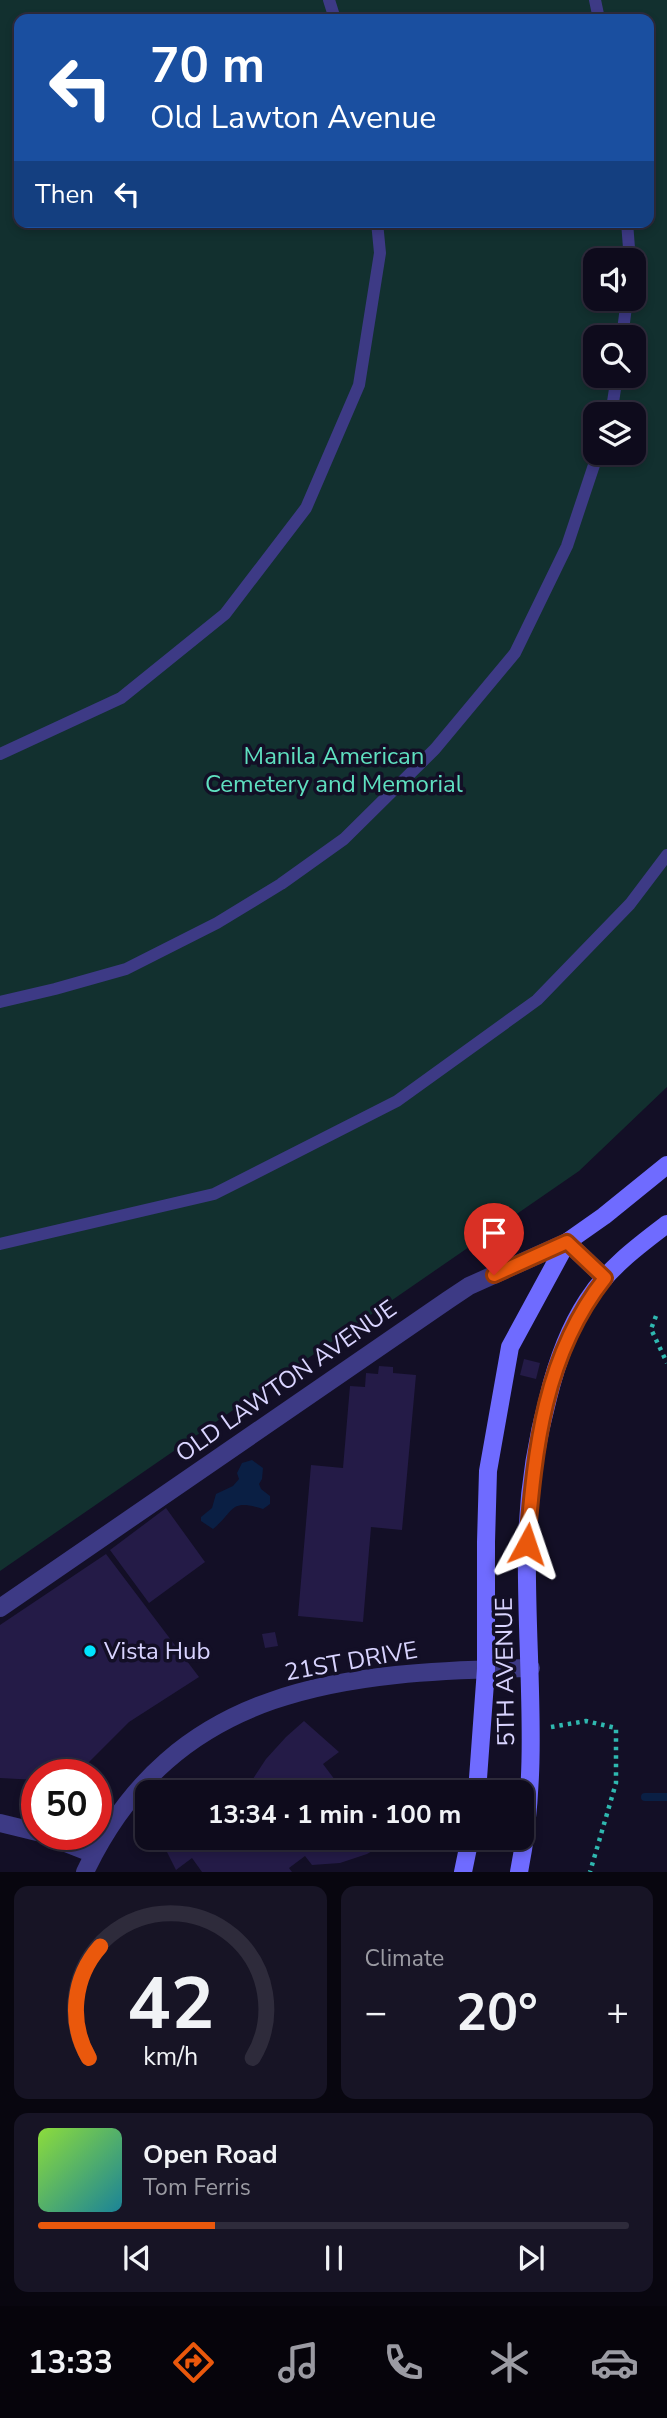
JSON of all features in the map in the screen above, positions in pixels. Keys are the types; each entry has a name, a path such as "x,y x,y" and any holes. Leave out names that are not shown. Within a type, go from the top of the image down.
{"main road":[{"path":"567,1242 667,1165"},
{"name":"5TH AVENUE","path":"519,1872 524,1849 533,1728 527,1544 540,1430 557,1362 587,1301 618,1263 667,1224"},
{"name":"5TH AVENUE","path":"478,1780 486,1669 488,1471 510,1347 567,1242"},
{"path":"463,1872 468,1850"}],"street":[{"path":"567,1242 605,1278"},
{"name":"OLD LAWTON AVENUE","path":"0,1608 469,1286 567,1242"},
{"name":"21ST DRIVE","path":"85,1872 112,1825 143,1784 185,1745 249,1708 328,1685 446,1670 531,1668"},
{"path":"0,1823 21,1828"},
{"path":"84,1850 94,1854"}],"lane":[{"path":"0,754 121,698 225,614 306,508 359,385 380,253 378,228"},
{"path":"627,228 629,248"},
{"path":"0,1002 126,969 217,923 281,884 344,839 435,749 515,653 567,546 594,465"},
{"path":"0,1244 214,1194 397,1101 537,1000 629,904 667,855"}],"path":[{"path":"656,1316 651,1329 667,1363"},
{"path":"533,1728 586,1721 616,1728 616,1783 590,1872"}],"green space":[{"name":"Manila American Cemetery and Memorial","path":"0,0 667,0 667,1087 579,1171 0,1571"}],"water":[{"path":"252,1460 263,1468 259,1484 270,1496 270,1504 263,1509 238,1506 213,1529 201,1521 201,1517 212,1508 216,1494 233,1486 239,1479 237,1473 242,1463"}],"building":[{"path":"524,1359 540,1363 536,1379 520,1375"},
{"path":"379,1366 393,1367 393,1373 416,1375 402,1530 371,1527 363,1622 298,1616 311,1465 343,1468 350,1386 365,1387 366,1373 378,1374"},
{"path":"166,1508 205,1562 149,1603 110,1550"},
{"name":"Vista Hub","path":"106,1554 199,1677 129,1722 92,1759 21,1759 21,1779 0,1778 0,1625"},
{"path":"275,1632 278,1646 265,1648 262,1634"},
{"path":"304,1721 339,1752 323,1764 335,1780 252,1780 266,1759"},
{"path":"166,1850 374,1850 340,1863 312,1865 305,1856 289,1868 292,1872 202,1872 192,1858 176,1870"}],"waterway":[{"path":"645,1797 667,1797"}],"place":[{"name":"Vista Hub","path":"90,1651"}],"route":[{"path":"494,1275 567,1242 605,1278 587,1301 557,1362 540,1430 527,1544"}]}
